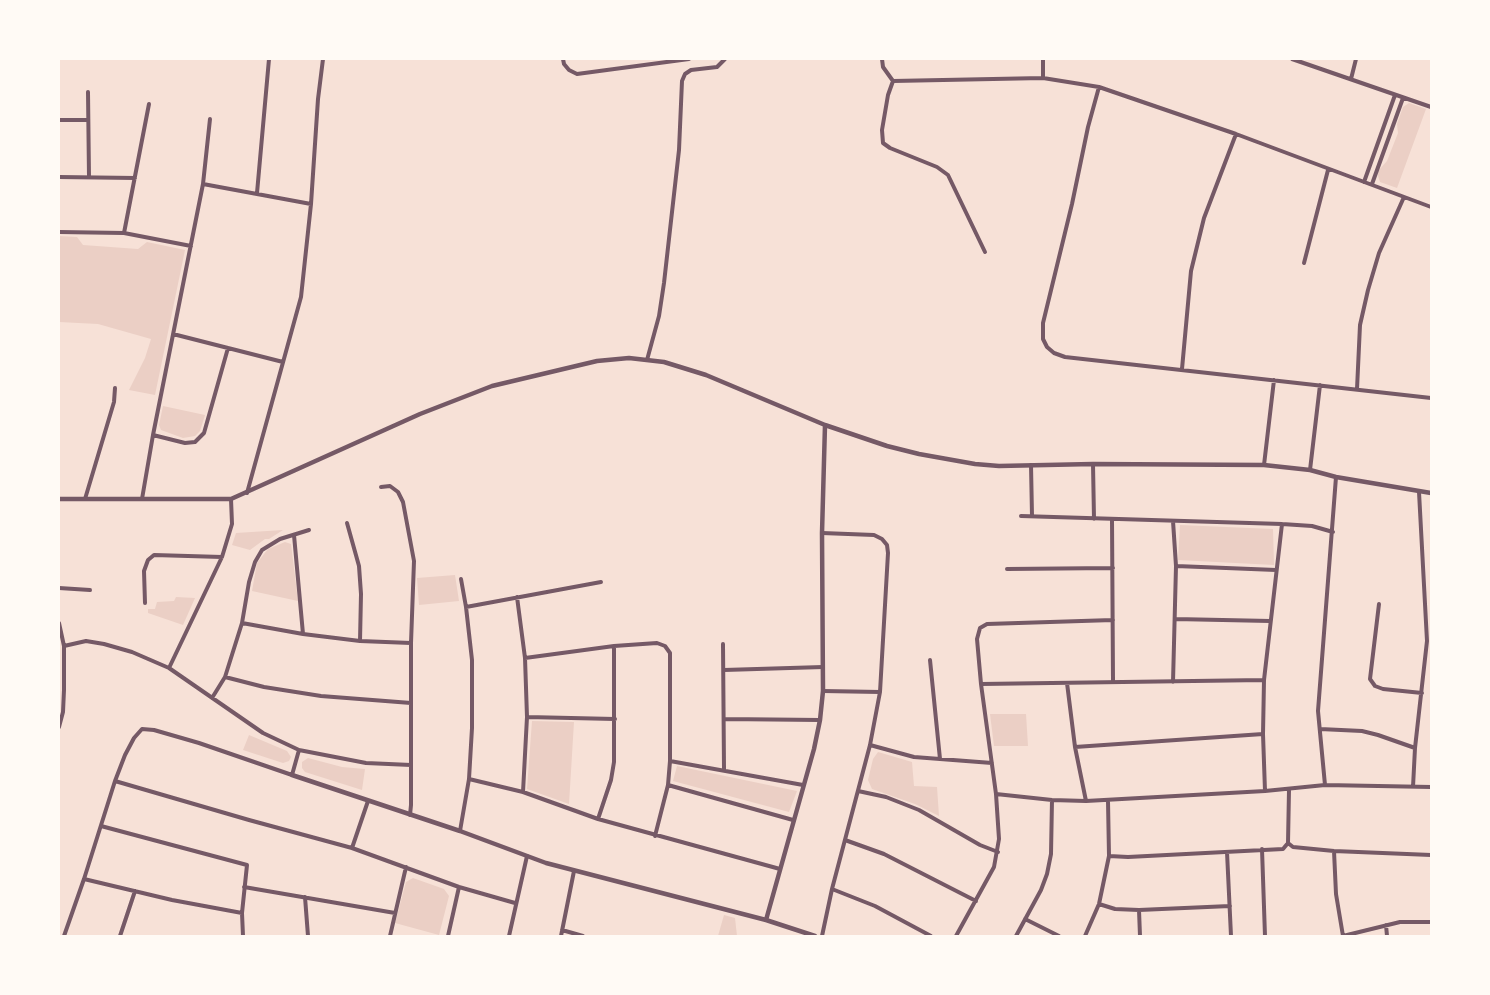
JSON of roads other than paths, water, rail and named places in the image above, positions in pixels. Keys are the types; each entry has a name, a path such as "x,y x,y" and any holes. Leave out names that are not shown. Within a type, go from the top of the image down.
{"street":[{"path":"256,193 269,59"},
{"path":"247,493 301,297 323,59"},
{"path":"563,59 568,70 577,74 689,59"},
{"path":"647,360 659,316 664,283 679,150 682,81 685,74 691,70 718,67 726,59"},
{"path":"882,59 883,67 892,81 882,130 883,143 890,148 937,167 948,175 985,252"},
{"path":"1043,59 1043,78"},
{"path":"1292,59 1352,78 1431,108"},
{"path":"1352,78 1356,59"},
{"path":"892,81 1043,78 1099,88 1236,134 1431,207"},
{"path":"1099,88 1088,127 1072,204 1043,323 1043,339 1047,347 1054,353 1065,357 1431,398"},
{"path":"88,92 89,177"},
{"path":"1364,182 1395,95"},
{"path":"1372,184 1403,98"},
{"path":"124,233 149,104"},
{"path":"142,499 203,184 210,119"},
{"path":"59,120 88,120"},
{"path":"1182,369 1191,271 1204,218 1236,134"},
{"path":"1304,263 1328,170"},
{"path":"59,177 135,178"},
{"path":"203,184 311,204"},
{"path":"1357,389 1360,325 1368,290 1379,253 1404,197"},
{"path":"59,232 124,233 191,246"},
{"path":"173,334 283,362"},
{"path":"153,435 185,444 195,442 204,433 228,348"},
{"path":"59,499 231,499 420,414 492,386 597,361 629,358 664,362 706,375 825,425 887,446 975,464 1264,465 1310,470 1336,477 1431,493"},
{"path":"1264,465 1274,380"},
{"path":"1310,470 1320,385"},
{"path":"85,499 114,402 115,388"},
{"path":"766,920 814,749 820,720 823,692 822,533 825,425"},
{"path":"1093,464 1094,519"},
{"path":"1031,465 1032,516"},
{"path":"1325,785 1318,712 1336,477"},
{"path":"381,487 390,486 398,492 403,502 414,561 411,643 410,815"},
{"path":"1412,786 1427,641 1418,492"},
{"path":"169,668 222,557 232,524 231,499"},
{"path":"1021,516 1282,524 1312,526 1333,532"},
{"path":"1112,519 1113,681"},
{"path":"1173,521 1176,566 1173,682"},
{"path":"347,522 359,566 361,594 360,641"},
{"path":"1265,791 1264,680 1282,524"},
{"path":"212,698 225,677 242,623 254,562 262,550 280,539 309,530"},
{"path":"822,533 874,535 882,539 887,545 888,553 880,692 870,745 832,889 822,936"},
{"path":"294,535 303,634"},
{"path":"145,603 144,571 148,560 154,556 222,557"},
{"path":"1176,566 1276,570"},
{"path":"1007,569 1113,568"},
{"path":"460,832 469,779 472,728 472,660 461,578"},
{"path":"466,607 601,582"},
{"path":"59,588 90,590"},
{"path":"517,597 525,658 527,717 523,792"},
{"path":"1379,604 1370,679 1374,686 1383,689 1422,693"},
{"path":"1175,619 1270,621"},
{"path":"956,936 994,867 998,852 996,794 981,684 977,639 980,628 987,624 1113,620"},
{"path":"59,623 64,646 63,712 59,724"},
{"path":"242,623 303,634 360,641 411,643"},
{"path":"64,646 86,641 104,644 132,652 169,668 263,732 298,750 366,763 411,765"},
{"path":"525,658 614,646 657,643 665,646 670,653 670,760 668,785 655,836"},
{"path":"723,644 724,769"},
{"path":"598,819 611,780 614,762 614,646"},
{"path":"930,660 940,759"},
{"path":"724,670 823,667"},
{"path":"225,677 264,687 321,696 411,703"},
{"path":"981,684 1264,680"},
{"path":"1067,683 1075,748 1086,801"},
{"path":"823,692 880,692"},
{"path":"527,717 615,719"},
{"path":"724,719 820,720"},
{"path":"64,936 115,781 125,755 134,738 142,729 154,730 199,743 574,871 766,920 815,936"},
{"path":"1320,729 1362,731 1415,748"},
{"path":"1075,748 1263,734"},
{"path":"870,745 914,757 992,763"},
{"path":"292,775 298,750"},
{"path":"670,760 803,785"},
{"path":"469,779 523,792 598,819 655,836 780,869"},
{"path":"115,781 352,848 459,887 515,903"},
{"path":"668,785 793,820"},
{"path":"996,794 1052,800 1108,801 1289,790 1325,785 1431,787"},
{"path":"1109,856 1128,857 1283,849 1288,843 1289,790"},
{"path":"858,791 886,797 919,810 980,845 998,852"},
{"path":"1016,936 1041,890 1051,854 1052,800"},
{"path":"352,848 368,801"},
{"path":"1086,936 1099,904 1109,856 1108,801"},
{"path":"101,826 246,865 242,913 243,936"},
{"path":"845,840 884,854 976,901"},
{"path":"1288,843 1293,847 1334,851 1431,854"},
{"path":"1262,849 1265,936"},
{"path":"1334,851 1336,894 1343,936 1400,922 1431,922"},
{"path":"1227,852 1231,936"},
{"path":"509,936 527,856"},
{"path":"390,936 406,868"},
{"path":"561,936 574,871"},
{"path":"84,879 172,900 242,913"},
{"path":"448,936 459,887"},
{"path":"244,888 395,913"},
{"path":"832,889 875,906 931,936"},
{"path":"120,936 135,891"},
{"path":"304,897 308,936"},
{"path":"1099,904 1115,909 1139,910 1230,906"},
{"path":"1139,910 1140,936"},
{"path":"1025,919 1060,936"},
{"path":"1386,925 1387,936"},
{"path":"562,930 583,936"}]}
